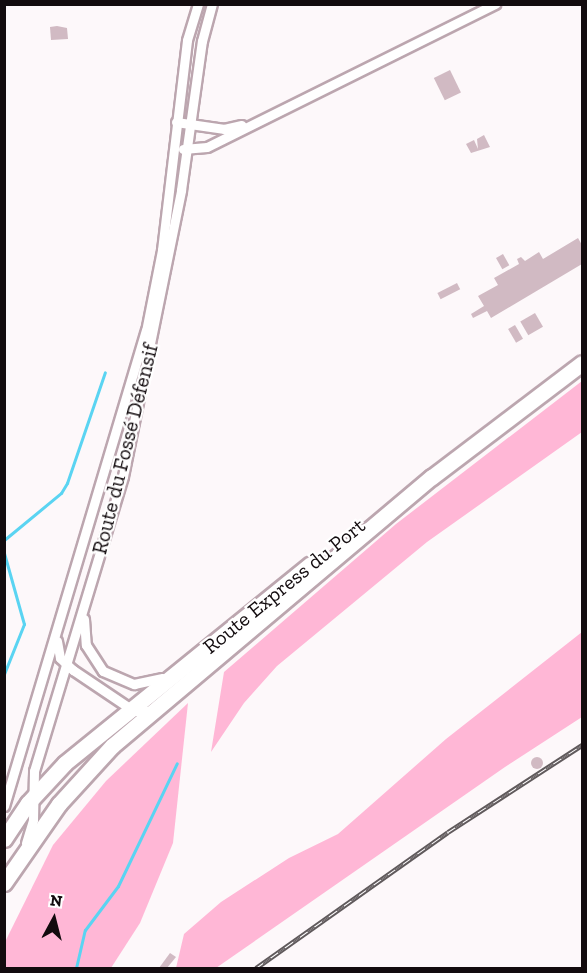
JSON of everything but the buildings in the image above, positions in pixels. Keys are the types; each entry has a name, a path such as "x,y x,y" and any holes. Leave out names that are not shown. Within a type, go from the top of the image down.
{"main road":[{"name":"Route Express du Port","path":"4,839 33,797 65,763 482,425 582,352"},
{"name":"Route Express du Port","path":"22,854 84,774 156,709 461,454 582,363"},
{"name":"Route du Fossé Défensif","path":"4,883 22,854"}],"street":[{"name":"Route du Fossé Défensif","path":"4,806 146,331 162,250 176,122 188,40 198,4"},
{"name":"Route du Fossé Défensif","path":"22,854 33,825 34,771 124,472 187,149 212,4"},
{"path":"173,148 207,147 495,4"},
{"path":"176,122 228,129 256,121"},
{"path":"90,587 84,631 88,650 100,668 119,681 139,684 171,675"},
{"path":"59,624 57,651 67,665 131,710 141,713 156,709"}],"shaded area":[{"path":"582,381 582,432 427,542 277,666 244,703 211,752 224,672 396,524"},
{"path":"582,632 582,717 505,767 216,968 176,968 184,934 221,902 289,858 338,834 446,739"},
{"path":"188,703 173,843 140,923 111,968 5,968 5,942 53,845 106,781"}],"waterway":[{"path":"4,540 61,493 67,483 105,372"},
{"path":"4,553 24,624 4,674"},
{"path":"76,968 85,930 118,886 177,763"}],"railway":[{"path":"256,968 448,832 582,745"}]}
